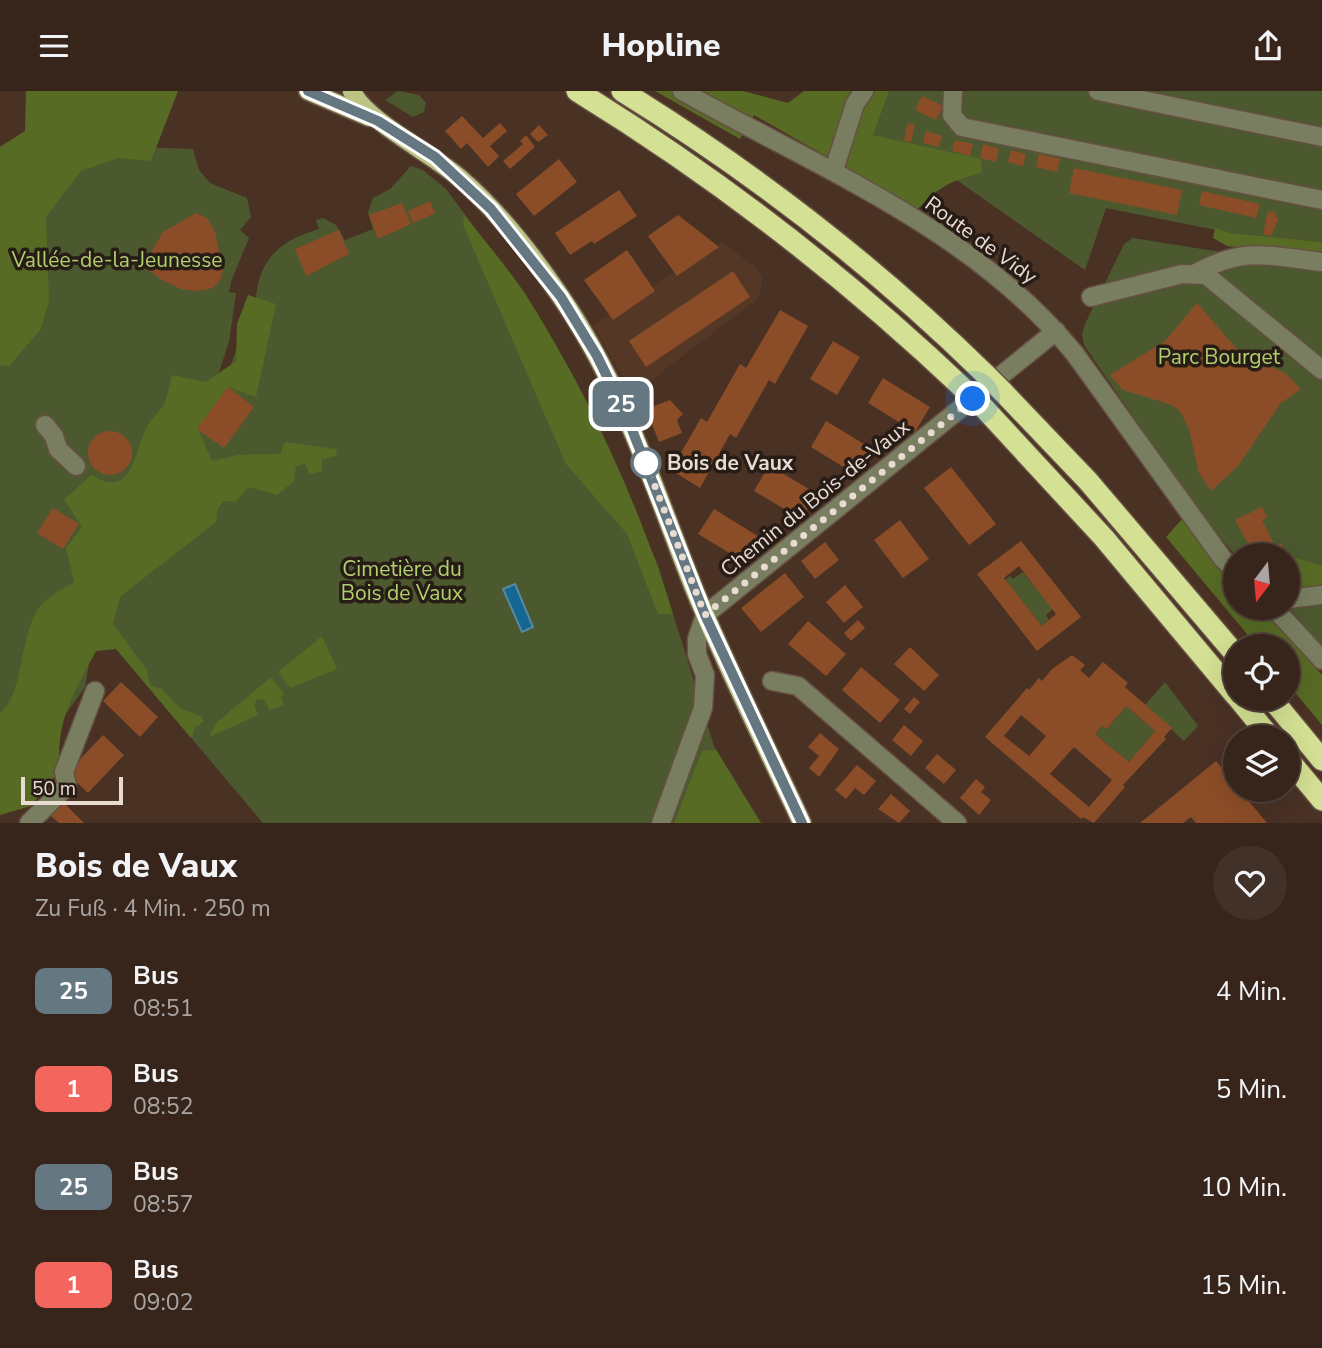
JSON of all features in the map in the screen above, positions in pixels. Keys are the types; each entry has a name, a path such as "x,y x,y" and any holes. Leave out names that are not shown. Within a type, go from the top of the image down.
{"highway":[{"path":"577,91 682,159 783,232 876,307 984,408 1104,538 1223,680"},
{"path":"622,91 719,154 802,214 887,283 985,374 1088,481 1223,640"},
{"path":"1248,711 1259,725"},
{"path":"1282,711 1322,760"},
{"path":"1300,773 1322,800"}],"main road":[{"path":"308,91 378,121"},
{"path":"352,91 360,106 378,121 435,157 463,180 491,209 561,297 597,356 627,417 705,615 802,823"}],"street":[{"name":"Route de Vidy","path":"682,91 750,129 834,170 917,220 994,274 1056,331 1110,401 1223,559"},
{"path":"834,170 855,104 864,91"},
{"path":"953,91 952,115 962,127 1322,199"},
{"path":"1098,91 1322,137"},
{"path":"1091,297 1196,272 1223,258 1242,254 1322,262"},
{"path":"1196,272 1216,280 1304,351 1322,370"},
{"name":"Chemin du Bois-de-Vaux","path":"705,615 1056,331"},
{"path":"45,425 54,436 58,449 76,466"},
{"path":"1300,598 1322,595"},
{"path":"662,823 703,708 705,675 697,654 697,639 705,615"},
{"path":"1285,620 1322,660"},
{"path":"772,681 799,686 957,823"},
{"path":"29,823 67,786 64,772 95,691"}],"shaded area":[{"path":"722,242 755,267 762,277 760,294 755,301 633,394 593,325"}],"green space":[{"path":"26,91 178,91 151,161 118,158 81,171 46,217 49,301 41,329 9,366 0,365 0,147 25,131"},
{"path":"398,91 419,95 426,103 424,112 413,117 385,100"},
{"path":"655,91 743,91 788,103 804,91 889,91 873,135 981,159 982,173 947,185 918,209 754,115 740,139"},
{"path":"889,91 1322,91 1322,242 1231,233 1106,208 1085,270 955,179 982,173 872,135"},
{"name":"Vallée-de-la-Jeunesse","path":"7,142 193,149 199,170 210,183 247,198 251,217 240,230 249,238 229,292 236,293 229,342 217,378 110,544 85,687 0,806 0,147"},
{"name":"Cimetière du Bois de Vaux","path":"411,166 423,170 446,189 525,295 593,416 658,565 714,746 761,823 263,823 116,649 110,635 121,596 197,429 220,394 268,260 284,244 319,229 316,220 323,218 336,225 345,240 373,229 368,213 373,198 390,189"},
{"path":"464,215 526,295 591,410 628,491 673,614 658,614 627,534 566,464 463,225"},
{"path":"1215,228 1231,233 1322,242 1322,256 1227,246 1213,238"},
{"name":"Parc Bourget","path":"1133,238 1322,268 1322,648 1299,620 1300,543 1225,543 1195,507 1084,345 1082,334 1085,324 1124,244"},
{"path":"248,295 276,304 256,397 228,387 198,429 212,461 237,455 280,454 285,442 336,449 337,456 322,459 322,471 310,474 305,464 296,466 294,481 277,495 249,487 235,502 224,501 218,508 216,522 121,596 113,624 147,670 150,685 162,689 181,709 201,716 204,721 195,728 191,738 116,649 96,651 63,722 60,770 31,806 0,815 0,713 9,703 15,689 30,626 37,612 49,597 74,582 66,548 82,527 64,499 92,475 116,482 124,478 148,426 164,403 172,375 206,382 236,361 237,324"},
{"path":"1182,519 1223,569 1223,605 1166,537"},
{"path":"1300,559 1322,566 1322,604 1300,606"},
{"path":"1023,572 1053,609 1046,615 1049,620 1042,626 1005,580 1010,576 1013,579"},
{"path":"1235,620 1273,620 1285,634 1247,634"},
{"path":"322,636 337,669 290,688 278,672"},
{"path":"1300,650 1322,675 1322,725 1300,698"},
{"path":"271,677 284,694 281,698 284,705 269,710 265,700 257,699 254,705 258,715 209,737 217,722"},
{"path":"1165,682 1198,726 1184,741 1145,705"},
{"path":"1126,706 1155,731 1129,762 1095,734 1102,726 1107,729"},
{"path":"716,750 761,823 674,823 702,751"}],"water":[{"path":"515,584 533,627 522,632 503,589"}],"building":[{"path":"922,96 943,106 936,120 915,110"},
{"path":"462,116 483,138 500,123 507,131 490,146 499,156 488,167 467,143 461,149 445,131"},
{"path":"908,123 915,124 911,142 904,140"},
{"path":"539,125 548,135 538,142 530,134"},
{"path":"926,131 942,136 939,147 923,143"},
{"path":"526,135 535,147 510,169 503,161 523,144 520,141"},
{"path":"955,140 973,144 970,156 952,151"},
{"path":"983,144 999,149 996,162 980,158"},
{"path":"1011,150 1026,154 1023,166 1008,162"},
{"path":"1039,154 1060,159 1057,172 1036,167"},
{"path":"559,159 577,182 534,216 516,194"},
{"path":"1074,168 1182,190 1177,215 1069,193"},
{"path":"619,190 637,216 594,244 592,241 570,255 555,233"},
{"path":"1202,191 1260,204 1256,218 1199,205"},
{"path":"430,201 435,213 413,223 408,211"},
{"path":"402,203 411,224 378,239 369,215"},
{"path":"1268,211 1276,213 1275,217 1279,218 1271,236 1263,234"},
{"path":"196,213 207,218 215,232 223,270 220,281 213,288 196,291 181,289 162,280 149,270 147,259 163,232"},
{"path":"678,215 719,247 677,276 648,236"},
{"path":"339,230 349,254 306,276 295,249"},
{"path":"627,250 655,291 613,320 584,280"},
{"path":"733,271 750,297 646,367 629,341"},
{"path":"1197,303 1241,354 1285,373 1301,389 1281,403 1238,466 1211,491 1199,473 1189,429 1180,411 1172,405 1123,390 1110,375 1165,341"},
{"path":"780,310 808,326 775,384 769,380 736,438 730,434 700,488 671,470 701,418 707,422 740,364 746,368"},
{"path":"833,341 860,357 837,395 810,379"},
{"path":"883,378 930,407 915,432 868,403"},
{"path":"228,387 254,407 224,448 197,429"},
{"path":"670,400 683,414 677,420 682,433 659,442 646,409"},
{"path":"826,421 874,450 858,476 811,447"},
{"path":"110,431 119,432 126,437 131,444 131,462 126,469 119,474 110,475 101,474 94,469 89,462 88,453 89,444 94,437 101,432"},
{"path":"769,465 817,494 801,519 754,491"},
{"path":"951,467 996,524 969,545 924,488"},
{"path":"1262,507 1267,517 1262,520 1274,543 1247,543 1235,520"},
{"path":"53,508 79,524 63,549 37,533"},
{"path":"714,509 761,538 746,563 698,534"},
{"path":"900,520 929,559 903,578 874,540"},
{"path":"1021,541 1081,617 1037,651 977,574","holes":["1019,566 1056,614 1042,626 1004,578"]},
{"path":"825,542 839,560 815,579 801,561"},
{"path":"785,573 804,597 761,632 741,608"},
{"path":"845,585 863,607 844,623 826,602"},
{"path":"858,620 865,628 851,641 844,633"},
{"path":"808,621 846,654 826,676 788,644"},
{"path":"910,647 939,675 924,691 894,664"},
{"path":"1072,655 1085,665 1080,670 1089,678 1103,662 1128,683 1125,687 1172,728 1164,737 1166,739 1123,785 1125,787 1094,823 1083,817 1081,819 985,737 1027,688 1029,690 1039,678 1042,681 1052,669","holes":["1126,706 1155,731 1129,762 1095,734 1102,726 1107,729","1021,715 1046,736 1029,756 1004,736","1074,747 1112,780 1089,807 1050,774"]},
{"path":"861,667 900,700 880,723 842,690"},
{"path":"121,682 158,717 140,737 103,701"},
{"path":"914,697 920,702 910,714 904,709"},
{"path":"904,725 923,741 911,756 892,740"},
{"path":"820,733 839,749 819,777 809,768 819,756 808,747"},
{"path":"103,735 124,755 88,793 67,773"},
{"path":"937,754 956,770 944,784 925,768"},
{"path":"1216,761 1223,769 1223,802 1250,802 1267,823 1196,823 1191,817 1183,823 1140,823"},
{"path":"857,765 876,781 864,795 855,788 846,799 835,790"},
{"path":"976,779 985,787 981,792 991,800 979,815 960,798"},
{"path":"891,794 910,811 899,823 878,809"},
{"path":"64,803 84,823 59,823 51,816"}],"bus line":[{"name":"25","path":"308,91 378,121 435,157 463,180 491,209 561,297 597,356 627,417 705,615 802,823"}],"place":[{"name":"Bois de Vaux","path":"646,463"}],"route":[{"path":"646,463 705,615 973,399"}]}
